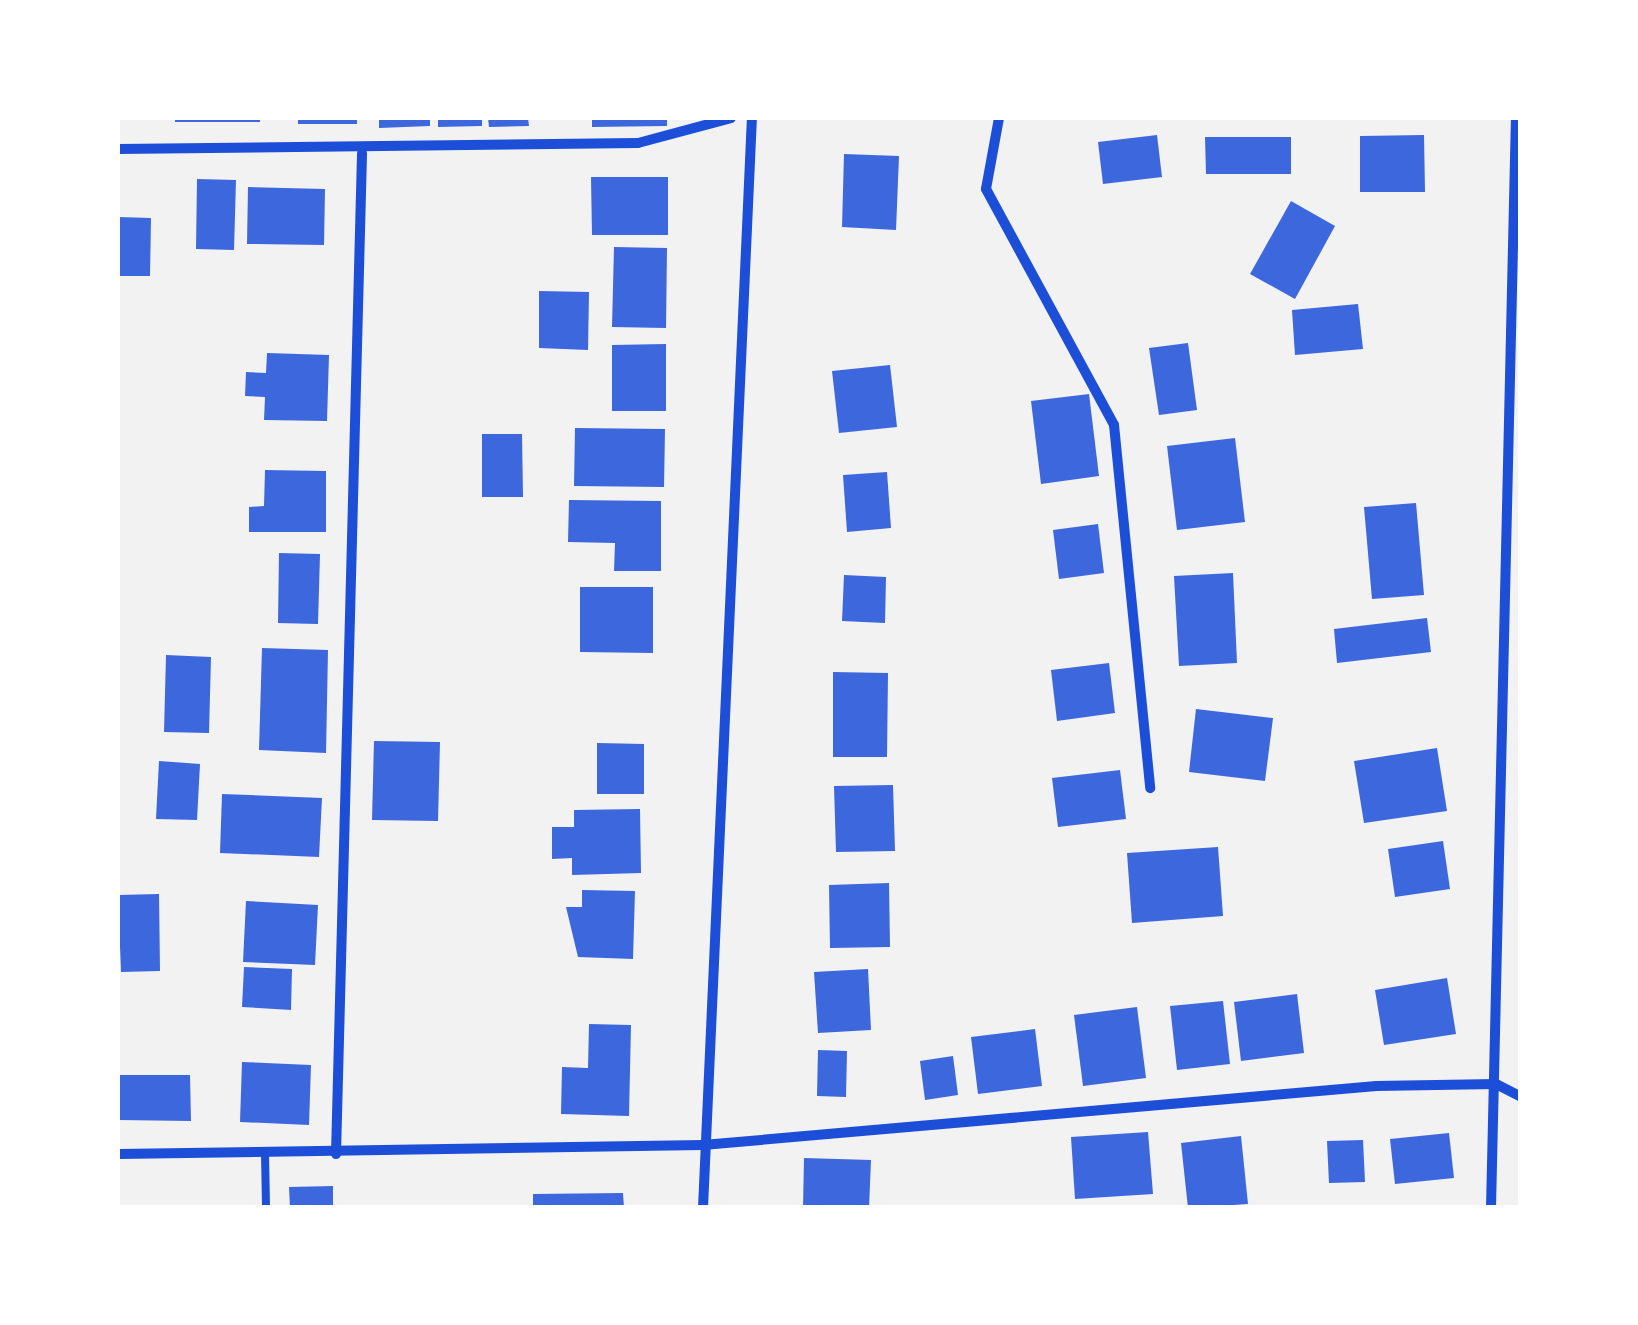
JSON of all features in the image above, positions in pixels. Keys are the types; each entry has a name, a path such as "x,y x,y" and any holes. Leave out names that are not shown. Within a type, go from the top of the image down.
{"street":[{"path":"118,150 362,153 638,143 730,118"},
{"path":"703,1208 752,118"},
{"path":"999,118 986,189 1114,425 1150,788"},
{"path":"1491,1208 1516,118"},
{"path":"336,1154 362,153"},
{"path":"118,1154 336,1154 703,1145 1376,1086 1496,1084 1520,1096"}],"lane":[{"path":"265,1154 266,1208"}],"building":[{"path":"175,118 260,118 260,122 175,122"},
{"path":"298,118 357,118 357,124 298,124"},
{"path":"379,118 430,118 430,126 379,128"},
{"path":"438,118 482,118 482,126 438,127"},
{"path":"488,118 528,118 529,126 489,127"},
{"path":"592,118 667,118 667,126 592,127"},
{"path":"1157,135 1162,177 1103,184 1098,142"},
{"path":"1424,135 1425,192 1360,192 1360,136"},
{"path":"1205,137 1291,137 1291,174 1206,174"},
{"path":"844,154 899,156 896,230 842,227"},
{"path":"591,177 668,177 668,235 592,235"},
{"path":"197,179 236,180 234,250 196,249"},
{"path":"248,187 325,189 324,245 247,244"},
{"path":"1291,201 1335,226 1295,299 1250,274"},
{"path":"118,217 151,218 150,276 118,276"},
{"path":"614,247 667,248 666,328 612,327"},
{"path":"539,291 589,292 588,350 539,348"},
{"path":"1358,304 1363,349 1295,355 1292,310"},
{"path":"1188,343 1197,410 1159,415 1149,348"},
{"path":"666,344 666,411 612,411 612,345"},
{"path":"267,353 329,355 327,421 264,420 265,397 245,396 246,372 266,373"},
{"path":"890,365 897,427 839,433 832,371"},
{"path":"1089,394 1099,476 1041,484 1031,401"},
{"path":"575,428 665,429 664,487 574,486"},
{"path":"482,434 522,434 523,497 482,497"},
{"path":"1235,438 1245,522 1177,530 1167,446"},
{"path":"265,470 326,471 326,532 249,532 249,507 264,506"},
{"path":"887,472 891,528 847,532 843,475"},
{"path":"569,500 661,501 661,571 614,571 615,543 568,542"},
{"path":"1416,503 1424,595 1372,599 1364,507"},
{"path":"1098,524 1104,573 1059,579 1053,530"},
{"path":"279,553 320,554 318,624 278,623"},
{"path":"1233,573 1237,663 1179,666 1174,576"},
{"path":"844,575 886,577 885,623 842,621"},
{"path":"580,587 653,587 653,653 580,652"},
{"path":"1427,618 1431,652 1337,663 1334,629"},
{"path":"262,648 328,650 326,753 259,750"},
{"path":"166,655 211,657 209,733 164,732"},
{"path":"1109,663 1115,713 1057,721 1051,670"},
{"path":"833,672 888,673 887,757 833,757"},
{"path":"1196,709 1273,718 1265,781 1189,772"},
{"path":"374,741 440,742 438,821 372,820"},
{"path":"597,743 644,744 644,794 597,794"},
{"path":"1437,748 1447,811 1364,823 1354,761"},
{"path":"159,761 200,764 197,820 156,819"},
{"path":"1120,770 1126,819 1058,827 1052,778"},
{"path":"893,785 895,851 836,852 834,786"},
{"path":"222,794 322,798 319,857 220,853"},
{"path":"640,809 641,873 572,875 572,858 552,859 552,827 574,827 574,810"},
{"path":"1443,841 1450,889 1395,897 1388,849"},
{"path":"1218,847 1223,916 1132,923 1127,853"},
{"path":"889,883 890,947 830,948 829,885"},
{"path":"582,890 635,891 633,959 578,957 566,907 582,907"},
{"path":"159,894 160,971 121,972 118,895"},
{"path":"246,901 318,905 315,965 243,962"},
{"path":"244,967 292,969 291,1010 242,1007"},
{"path":"868,969 871,1030 818,1033 814,972"},
{"path":"1447,978 1456,1034 1384,1045 1375,990"},
{"path":"1297,994 1304,1053 1241,1061 1234,1002"},
{"path":"1223,1001 1230,1064 1177,1070 1170,1006"},
{"path":"1137,1007 1146,1078 1083,1086 1074,1015"},
{"path":"589,1024 631,1025 629,1116 561,1114 562,1067 588,1068"},
{"path":"1035,1029 1042,1086 978,1094 971,1037"},
{"path":"818,1050 847,1051 846,1097 817,1096"},
{"path":"953,1056 958,1095 925,1100 920,1061"},
{"path":"242,1062 311,1065 309,1125 240,1122"},
{"path":"118,1075 190,1075 191,1121 118,1120"},
{"path":"1148,1132 1153,1194 1075,1199 1071,1137"},
{"path":"1449,1133 1454,1178 1395,1184 1390,1139"},
{"path":"1241,1136 1248,1204 1188,1208 1181,1143"},
{"path":"1363,1140 1365,1182 1329,1183 1327,1141"},
{"path":"804,1158 871,1160 869,1208 803,1208"},
{"path":"333,1186 333,1208 290,1208 289,1187"},
{"path":"623,1193 624,1208 533,1208 533,1194"}]}
